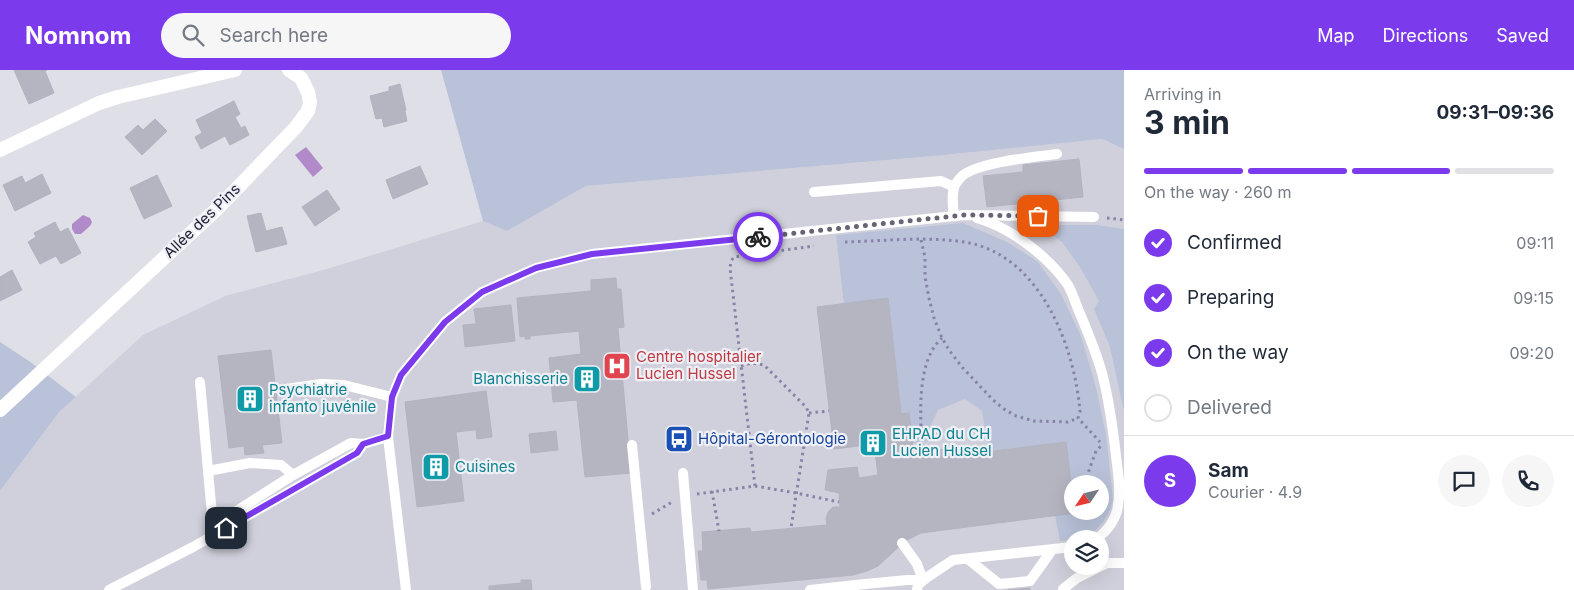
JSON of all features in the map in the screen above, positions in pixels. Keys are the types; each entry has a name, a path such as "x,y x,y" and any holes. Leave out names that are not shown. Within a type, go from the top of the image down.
{"street":[{"path":"0,150 99,103 203,76 235,70"},
{"name":"Allée des Pins","path":"0,410 219,207 296,127 308,111 310,102 308,92 301,78 289,70"}],"lane":[{"path":"959,215 952,199 954,187 961,176 974,169 1057,154"},
{"path":"814,192 941,181 954,187"},
{"path":"959,215 980,219 998,226 1025,243 1051,264 1068,286 1088,330 1102,374 1114,442 1119,483 1118,506 1116,516 1106,530"},
{"path":"406,590 388,436 392,397 401,375 445,322 482,292 536,268 592,254 959,215 1094,217"},
{"path":"200,382 213,526 293,475 351,443 363,444 388,436"},
{"path":"286,389 321,384 344,385 392,397"},
{"path":"109,590 194,547 357,453 363,444"},
{"path":"632,445 646,587"},
{"path":"208,471 250,463 273,464 281,465 293,475"},
{"path":"683,473 693,590"},
{"path":"902,543 917,564 923,580"},
{"path":"917,590 918,585 923,580 953,560 1064,548"},
{"path":"968,558 999,584 1030,581 1052,550"},
{"path":"1063,588 1077,578 1107,564 1124,563"},
{"path":"810,590 923,580"}],"path":[{"path":"1094,217 1124,220"},
{"path":"837,243 921,240 951,240 990,250 1004,258 1031,282 1052,313 1076,377 1080,412 1078,418 1068,422 1034,421 1016,416 993,400 962,367 942,338 929,298 925,257 921,240"},
{"path":"755,486 730,268 731,261 734,257 820,244"},
{"path":"922,452 921,402 925,369 930,351 934,344 942,338"},
{"path":"741,366 752,363 764,365 806,407 809,413 791,528"},
{"path":"809,413 829,411"},
{"path":"1078,418 1102,444"},
{"path":"1087,475 1096,451 1102,444 1114,442"},
{"path":"640,522 685,496 755,486 839,502"},
{"path":"712,491 719,531"}],"shaded area":[{"path":"441,70 1124,70 1124,149 1102,139 934,156 586,186 507,231 483,221"},
{"name":"Centre hospitalier Lucien Hussel","path":"1102,139 1124,149 1124,590 0,590 0,491 60,411 143,335 225,296 327,269 483,221 507,231 586,186 934,156"},
{"path":"306,147 323,168 313,177 295,155"},
{"path":"83,215 90,218 92,222 81,234 75,234 72,224"},
{"path":"963,223 1007,242 1037,261 1061,294 1081,336 1095,384 1106,434 1113,500 1109,513 1109,475 1070,475 1066,442 989,451 982,411 965,399 938,410 929,429 930,441 912,443 909,413 901,414 888,299 844,304 836,235"},
{"path":"1040,225 1096,225 1124,229 1124,412 1110,347 1094,309 1099,301 1080,267 1062,242"},
{"path":"0,342 29,361 76,397 60,411 0,491"},
{"path":"1064,514 1064,520 1105,520 1096,530 1064,530 1064,540 1060,541 1055,515"}],"building":[{"path":"14,70 47,70 45,71 54,93 29,104"},
{"path":"400,84 407,121 384,127 382,118 376,119 370,96 389,91 389,87"},
{"path":"234,101 240,114 235,117 241,128 245,126 249,135 230,145 225,136 201,149 195,137 202,133 196,120"},
{"path":"155,119 167,131 142,155 125,137 138,125 143,130"},
{"path":"1079,159 1083,197 987,207 983,176 1023,172 1023,165"},
{"path":"420,166 428,184 393,199 386,180"},
{"path":"42,174 51,193 15,211 3,185 22,176 25,183"},
{"path":"157,175 172,206 144,219 130,188"},
{"path":"327,190 340,209 315,226 302,207"},
{"path":"261,213 266,231 282,227 287,244 256,252 247,216"},
{"path":"55,222 60,232 68,228 81,253 61,264 56,256 40,264 28,242 36,237 34,233"},
{"path":"12,270 22,290 0,301 0,277"},
{"name":"Blanchisserie","path":"616,278 617,289 621,289 624,327 618,328 631,473 585,477 577,400 553,402 549,358 581,354 579,331 530,336 530,339 525,339 525,336 520,337 517,298 591,291 591,280"},
{"name":"EHPAD du CH Lucien Hussel","path":"888,298 901,414 909,413 914,453 944,449 945,457 1066,442 1070,475 1064,475 1064,514 921,533 905,541 878,566 853,575 708,589 707,580 701,580 698,551 703,551 702,532 750,528 751,532 827,525 828,512 833,507 840,507 839,493 825,490 828,470 857,467 859,478 878,475 874,444 834,449 817,307"},
{"path":"511,305 515,341 465,347 463,325 476,324 474,309"},
{"name":"Psychiatrie infanto juvénile","path":"271,350 282,443 262,445 264,453 245,455 244,446 229,448 218,356"},
{"name":"Cuisines","path":"486,391 491,428 456,432 464,501 417,507 405,402"},
{"path":"491,428 492,437 477,439 476,430"},
{"path":"556,431 558,450 531,453 529,434"},
{"path":"521,580 531,580 532,590 489,590 489,586 521,583"},
{"path":"1030,588 1030,590 1008,590"}],"way so far":[{"path":"758,237 964,215 1038,216"}],"place":[{"name":"Centre hospitalier Lucien Hussel","path":"617,366"},
{"name":"Blanchisserie","path":"587,379"},
{"name":"Psychiatrie infanto juvénile","path":"250,399"},
{"name":"Hôpital-Gérontologie","path":"679,439"},
{"name":"EHPAD du CH Lucien Hussel","path":"873,443"},
{"name":"Cuisines","path":"436,467"}],"route":[{"path":"226,528 357,453 363,444 388,436 392,397 401,375 445,322 482,292 536,268 592,254 758,237"}]}
